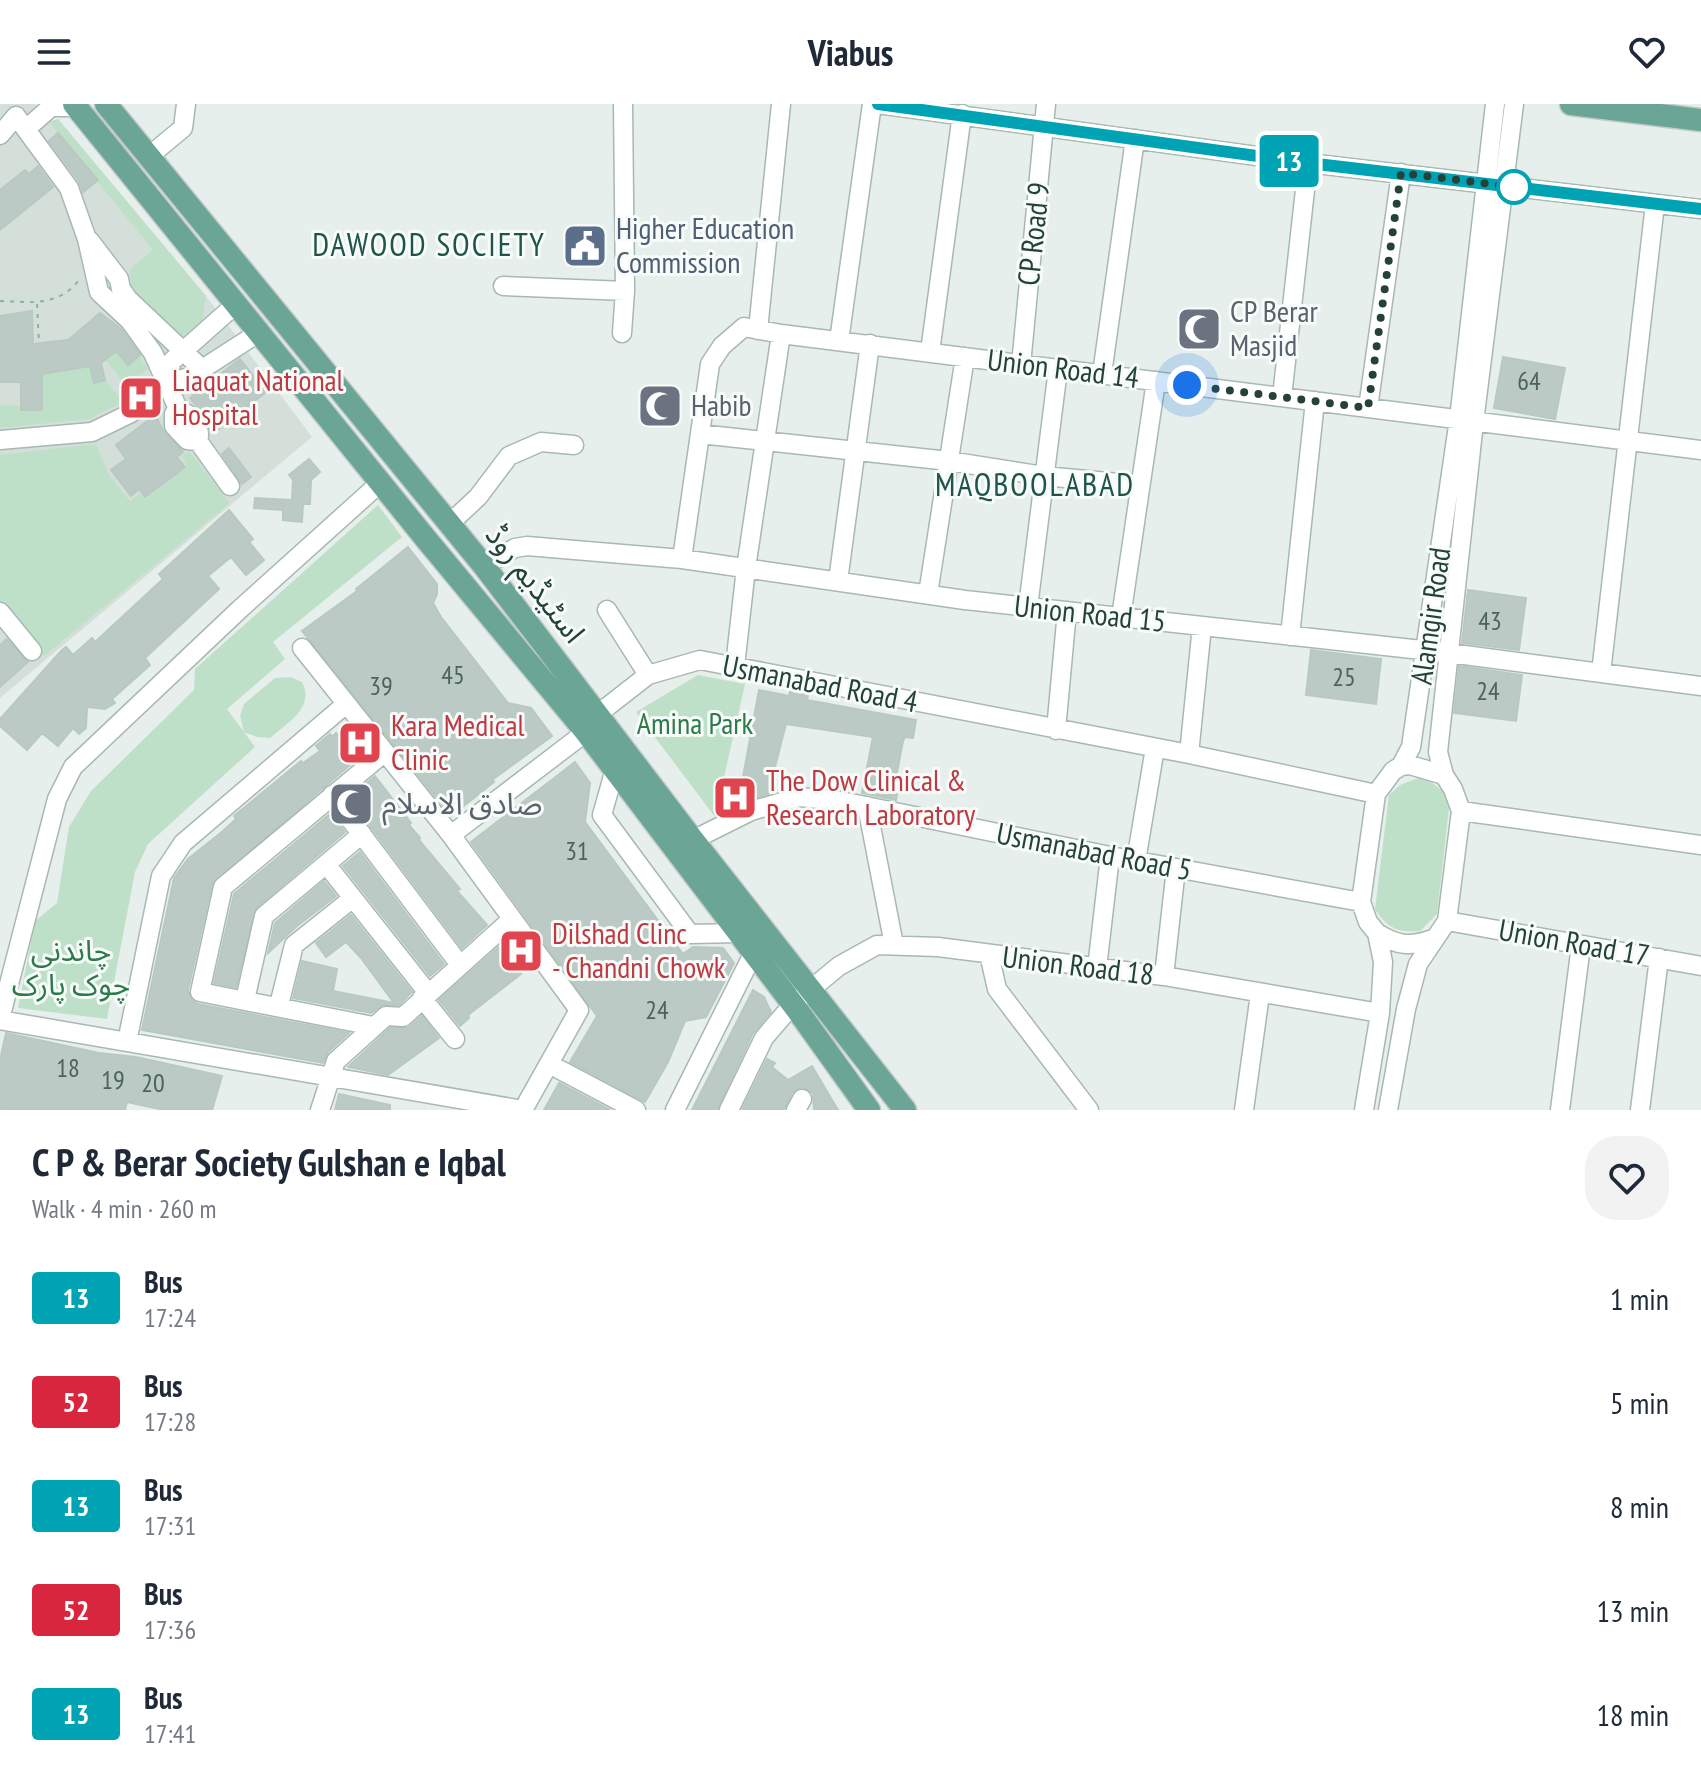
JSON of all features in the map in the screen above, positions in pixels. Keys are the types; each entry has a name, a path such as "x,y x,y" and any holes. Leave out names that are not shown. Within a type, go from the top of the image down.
{"main road":[{"name":"اسٹیڈیم روڈ","path":"106,104 484,566 592,723 615,769 754,952 801,996 905,1110"},
{"path":"1571,104 1632,108 1701,120"},
{"name":"اسٹیڈیم روڈ","path":"75,105 380,483 693,840 801,996 869,1110"},
{"path":"238,309 262,296"}],"street":[{"path":"148,157 183,128 186,104"},
{"path":"622,333 625,291 623,104"},
{"path":"682,559 710,364 722,346 744,327 758,330 781,104"},
{"path":"839,341 872,104"},
{"path":"878,104 1308,163 1701,209"},
{"name":"CP Road 9","path":"1021,365 1046,104"},
{"name":"Alamgir Road","path":"1461,811 1444,775 1438,752 1467,421 1494,184 1495,104"},
{"name":"Alamgir Road","path":"1494,184 1514,104"},
{"path":"0,135 24,116 51,107 75,105"},
{"path":"930,352 962,114"},
{"path":"24,116 66,182 87,239 91,262 153,353 166,383 180,435 193,442 198,441 230,486"},
{"path":"1102,374 1135,139"},
{"path":"1282,397 1308,163"},
{"path":"1368,408 1401,173"},
{"path":"1601,673 1655,204"},
{"path":"87,239 119,279 108,290"},
{"path":"503,286 625,291"},
{"path":"108,290 138,309 202,369"},
{"path":"166,383 169,367 183,349 238,309"},
{"name":"Union Road 14","path":"758,330 1701,450"},
{"path":"0,440 92,432 131,413 166,383 184,380 258,333"},
{"path":"735,666 746,568 781,334"},
{"path":"838,581 870,344"},
{"path":"928,594 965,357"},
{"path":"1028,607 1058,369"},
{"path":"1121,617 1156,381"},
{"path":"150,396 176,415"},
{"path":"1290,636 1315,401"},
{"name":"Alamgir Road","path":"1376,794 1393,771 1401,766 1411,747 1467,421"},
{"path":"700,434 1140,485"},
{"path":"449,524 478,497 509,456 541,442 574,445"},
{"path":"302,648 451,835 579,1010 523,1110 0,1019 57,799 73,767 240,609 380,483"},
{"name":"Union Road 15","path":"484,566 515,548 527,546 682,559 1028,607 1449,653 1701,686"},
{"path":"607,610 648,675"},
{"path":"1056,730 1067,611"},
{"path":"2,617 32,651"},
{"path":"1189,754 1202,626"},
{"name":"Usmanabad Road 4","path":"451,835 648,675 700,660 1189,754 1376,794"},
{"path":"127,1042 161,876 183,843 346,704"},
{"path":"1136,861 1155,748"},
{"path":"373,1026 279,1005 200,992 223,887 385,752"},
{"path":"1401,766 1410,765 1444,775"},
{"path":"615,769 602,815 690,934 739,933"},
{"path":"1376,794 1361,902 1368,922 1391,942 1410,947 1433,939"},
{"path":"332,795 460,965"},
{"name":"Usmanabad Road 5","path":"693,840 751,811 799,797 867,806 1110,856 1361,902"},
{"path":"867,806 894,945"},
{"path":"1388,1110 1406,1009 1418,964 1447,921 1461,811 1701,843"},
{"path":"245,1000 264,916 362,834"},
{"path":"1097,968 1110,856"},
{"path":"326,864 455,1039"},
{"path":"1164,976 1176,868"},
{"path":"279,1005 294,945 353,898"},
{"path":"320,1110 336,1061 386,1016 403,1017 512,919"},
{"name":"Union Road 17","path":"1447,921 1701,966"},
{"path":"1364,1110 1380,1013 1383,962 1377,933"},
{"name":"Union Road 18","path":"729,1110 764,1038 801,996 839,966 877,945 938,947 1164,976 1380,1013"},
{"path":"1560,1110 1581,945"},
{"path":"675,1110 754,952"},
{"path":"989,954 997,989 1089,1110"},
{"path":"1640,1110 1659,958"},
{"path":"1244,1110 1260,994"},
{"path":"549,1064 636,1110"}],"path":[{"path":"0,301 37,303 58,298 66,293 91,262"},
{"path":"37,303 39,344"}],"shaded area":[{"name":"Liaquat National Hospital","path":"0,104 35,104 49,122 58,119 206,296 312,437 0,698"}],"green space":[{"path":"58,119 206,296 202,320 192,333 183,335 158,321 131,288 130,269 153,250 49,122"},
{"path":"116,351 127,365 139,356 148,369 125,385 105,359"},
{"path":"90,366 94,383 105,380 123,402 89,419 0,428 0,405 21,406 21,410 42,409 42,374"},
{"path":"96,444 108,473 130,501 139,493 145,499 187,467 182,456 189,451 230,503 44,656 0,602 0,455"},
{"name":"چاندنی چوک پارک","path":"378,505 402,537 273,642 285,659 227,709 255,747 148,844 135,872 107,1019 18,1008 35,921 57,903 69,827 91,791 194,690 195,669"},
{"name":"Amina Park","path":"698,675 745,684 715,817 636,712"},
{"path":"290,677 302,682 305,699 298,714 270,738 244,732 240,716 244,704 275,678"},
{"path":"1423,776 1444,792 1449,808 1437,914 1420,931 1405,931 1389,925 1375,909 1389,795 1400,785"}],"building":[{"path":"58,133 98,180 83,192 79,181 49,141"},
{"path":"38,166 53,187 0,230 0,190 25,170 29,174"},
{"path":"32,311 33,344 68,340 100,313 121,329 140,355 128,365 116,351 101,363 105,380 94,383 90,366 42,374 42,410 21,410 21,382 0,382 0,316"},
{"path":"1503,357 1565,368 1555,419 1494,408"},
{"path":"240,359 266,392 216,431 190,398"},
{"path":"155,415 165,434 183,452 177,457 185,467 145,497 139,489 131,496 111,470 126,459 116,445"},
{"path":"229,448 251,477 242,484 222,454"},
{"path":"309,459 320,472 311,480 310,504 303,504 302,522 283,520 283,510 254,508 255,498 292,500 293,480 289,475"},
{"path":"229,510 253,539 249,542 264,560 246,575 231,557 208,576 219,589 145,658 150,665 112,699 115,703 105,709 87,707 86,728 79,734 73,728 58,746 42,733 27,750 0,726 0,719 61,651 66,647 73,655 92,638 95,642 163,579 159,574"},
{"path":"408,547 437,584 433,603 441,617 508,703 531,708 552,736 492,780 494,782 451,816 302,631 357,591"},
{"path":"1468,590 1526,598 1519,650 1462,643"},
{"path":"7,639 28,662 0,687 0,645"},
{"path":"1311,650 1381,659 1376,704 1306,695"},
{"path":"1459,666 1522,675 1516,721 1454,713"},
{"path":"759,690 789,696 790,692 808,695 807,700 916,720 913,738 905,737 903,741 894,788 898,789 896,800 862,793 873,737 786,724 768,794 738,804"},
{"path":"336,733 358,758 212,884 188,990 192,1000 198,1004 349,1033 328,1052 323,1063 142,1030 174,878 188,859 236,819 234,816 301,761 303,763 320,751 316,746 330,734 332,737"},
{"path":"575,762 590,783 585,822 683,954 693,947 723,948 734,963 706,1017 685,1021 668,1062 645,1102 570,1062 597,1016 471,842"},
{"path":"375,776 411,823 409,825 419,840 460,889 457,891 487,925 462,948 349,798"},
{"path":"331,813 345,832 256,908 236,987 214,983 234,894"},
{"path":"360,852 444,964 430,976 343,866"},
{"path":"324,881 336,896 268,953 275,923"},
{"path":"351,915 412,992 399,1005 383,1005 371,1013 293,998 302,961 337,969 333,991 394,1003 346,942 326,957 316,943"},
{"path":"501,945 522,970 521,974 468,1015 469,1018 460,1026 439,1000"},
{"path":"753,990 764,997 771,1012 753,1033 717,1110 692,1110"},
{"path":"422,1016 439,1038 388,1075 348,1067 390,1028 408,1028"},
{"path":"6,1033 222,1076 212,1110 164,1110 127,1102 125,1110 0,1110 0,1060"},
{"path":"767,1059 775,1063 772,1067 788,1080 812,1066 838,1110 814,1110 813,1093 802,1087 792,1093 784,1110 742,1110"},
{"path":"559,1083 610,1110 544,1110"},
{"path":"339,1094 390,1105 390,1110 335,1110"}],"bus line":[{"name":"13","path":"878,104 1308,163 1701,209"}],"place":[{"name":"Higher Education Commission","path":"585,246"},
{"name":"CP Berar Masjid","path":"1199,329"},
{"name":"Liaquat National Hospital","path":"141,398"},
{"name":"Habib","path":"660,406"},
{"name":"Kara Medical Clinic","path":"360,743"},
{"name":"The Dow Clinical & Research Laboratory","path":"735,798"},
{"name":"صادق الاسلام","path":"351,804"},
{"name":"Dilshad Clinc - Chandni Chowk","path":"521,951"}],"district":[{"name":"DAWOOD SOCIETY","path":"429,245"},
{"name":"MAQBOOLABAD","path":"1035,485"}],"route":[{"path":"1187,385 1368,408 1401,173 1514,187"}]}
